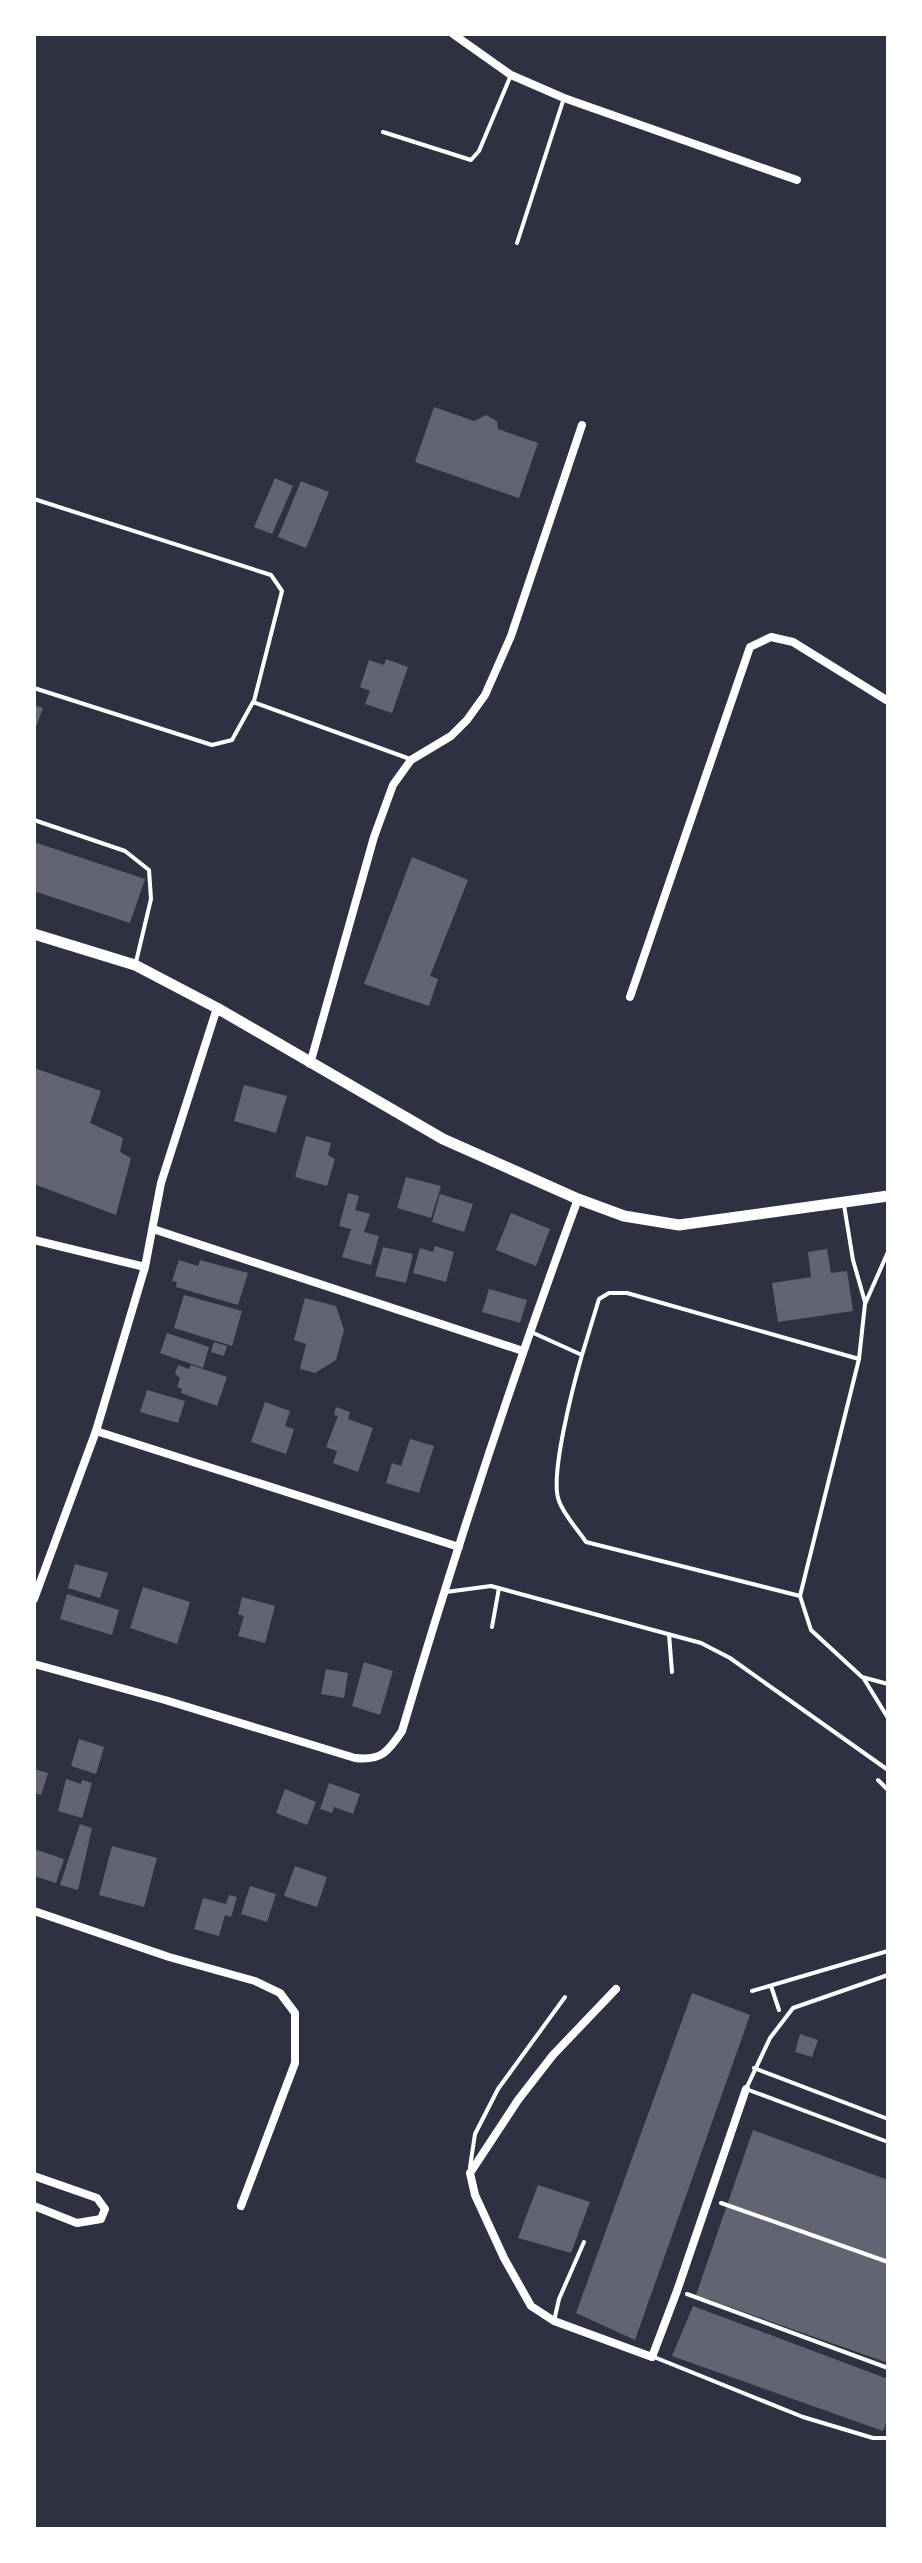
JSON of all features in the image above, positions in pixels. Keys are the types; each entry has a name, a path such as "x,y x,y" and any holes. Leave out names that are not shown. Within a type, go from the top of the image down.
{"street":[{"path":"453,34 511,75 564,98 797,180"},
{"path":"310,1064 374,837 393,785 411,760 451,736 485,695 511,636 582,425"},
{"path":"630,997 750,647 771,637 793,642 888,701"},
{"path":"34,934 135,965 217,1008 443,1139 624,1216 679,1225 888,1196"},
{"path":"34,1599 96,1431 145,1267 161,1183 217,1008"},
{"path":"34,1664 355,1758 372,1760 390,1749 402,1731 443,1593 529,1331 578,1199"},
{"path":"153,1229 523,1351"},
{"path":"34,1240 145,1267"},
{"path":"96,1431 459,1547"},
{"path":"34,1911 169,1957 255,1981 280,1993 295,2013 295,2063 241,2206"},
{"path":"616,1989 553,2055 518,2100 470,2173 475,2195 504,2258 531,2306 554,2321 652,2357 746,2089"},
{"path":"34,2176 97,2198 105,2209 101,2219 77,2223 34,2206"}],"lane":[{"path":"383,132 471,160 479,151 511,75"},
{"path":"517,243 564,98"},
{"path":"34,499 271,575 282,591 253,702 232,740 212,745 34,688"},
{"path":"253,702 411,760"},
{"path":"34,820 125,851 149,870 151,899 135,965"},
{"path":"844,1204 853,1260 865,1304"},
{"path":"888,1252 865,1304 859,1359 800,1596 811,1630 862,1677 888,1718"},
{"path":"800,1596 586,1542 559,1502 555,1486 557,1462 582,1355 599,1299 609,1293 627,1293 859,1359"},
{"path":"529,1331 582,1355"},
{"path":"443,1593 491,1586 701,1643 730,1658 888,1770"},
{"path":"492,1627 499,1588"},
{"path":"669,1634 672,1672"},
{"path":"862,1677 888,1684"},
{"path":"888,1975 793,2008 770,2038 746,2089 888,2142"},
{"path":"470,2173 475,2134 498,2089 565,1997"},
{"path":"754,2068 888,2119"},
{"path":"554,2321 559,2299 584,2242"},
{"path":"652,2357 803,2417 873,2438 888,2438"}],"path":[{"path":"752,1991 888,1951"},
{"path":"771,1986 776,2005 785,2019"},
{"path":"709,2199 888,2262"},
{"path":"677,2291 888,2368"}],"building":[{"path":"434,407 474,421 486,415 497,421 498,429 538,443 519,498 415,462"},
{"path":"275,478 293,486 272,534 254,527"},
{"path":"301,481 329,492 306,548 278,537"},
{"path":"386,659 408,667 392,713 365,704 370,691 360,687 369,660 384,665"},
{"path":"34,705 43,708 34,732"},
{"path":"34,842 145,879 130,923 34,891"},
{"path":"412,857 468,880 430,976 438,979 429,1006 364,984"},
{"path":"34,1068 101,1091 90,1123 123,1138 120,1152 131,1158 116,1215 34,1184"},
{"path":"244,1085 287,1096 276,1133 234,1121"},
{"path":"306,1136 331,1143 328,1155 335,1159 327,1186 295,1177"},
{"path":"406,1177 441,1186 431,1218 397,1208"},
{"path":"348,1193 359,1196 355,1210 370,1214 364,1232 379,1236 371,1265 342,1257 351,1229 339,1226"},
{"path":"440,1194 473,1204 464,1232 432,1222"},
{"path":"511,1213 550,1229 536,1266 496,1250"},
{"path":"435,1246 454,1252 446,1282 413,1273 420,1248 433,1252"},
{"path":"383,1247 413,1254 406,1283 375,1276"},
{"path":"827,1249 831,1273 847,1271 853,1311 778,1322 772,1283 811,1277 808,1252"},
{"path":"179,1260 198,1266 200,1260 248,1273 238,1305 176,1287 177,1282 172,1281"},
{"path":"489,1289 527,1300 520,1323 482,1312"},
{"path":"184,1295 242,1311 232,1346 174,1328"},
{"path":"305,1298 336,1306 344,1330 336,1360 315,1373 300,1369 306,1344 294,1340"},
{"path":"167,1333 209,1347 203,1368 160,1353"},
{"path":"214,1342 227,1346 224,1356 211,1352"},
{"path":"178,1365 189,1369 191,1365 227,1377 217,1406 181,1393 182,1389 177,1387 180,1378 175,1374"},
{"path":"147,1390 185,1401 178,1423 140,1412"},
{"path":"265,1402 290,1411 285,1426 294,1429 286,1454 251,1442"},
{"path":"336,1407 350,1412 348,1419 373,1428 358,1472 333,1463 337,1451 326,1447 338,1416 334,1415"},
{"path":"410,1439 434,1446 419,1493 386,1483 392,1463 401,1466"},
{"path":"75,1564 108,1573 100,1598 68,1588"},
{"path":"143,1587 190,1602 177,1644 130,1628"},
{"path":"67,1594 119,1610 112,1635 60,1619"},
{"path":"242,1597 275,1606 265,1643 238,1636 244,1616 238,1614"},
{"path":"364,1662 393,1671 380,1715 352,1706"},
{"path":"326,1669 348,1673 344,1698 321,1694"},
{"path":"79,1739 104,1747 96,1774 71,1766"},
{"path":"34,1769 48,1773 41,1795 34,1793"},
{"path":"66,1779 81,1784 82,1780 92,1783 82,1818 58,1811"},
{"path":"329,1783 360,1794 353,1814 334,1807 332,1813 320,1809"},
{"path":"285,1789 316,1802 307,1825 276,1813"},
{"path":"80,1824 92,1828 78,1890 60,1885"},
{"path":"112,1846 157,1858 144,1907 99,1895"},
{"path":"34,1849 64,1859 56,1883 34,1876"},
{"path":"295,1866 327,1877 317,1907 284,1896"},
{"path":"250,1886 276,1894 267,1922 241,1914"},
{"path":"229,1895 237,1897 231,1917 225,1915 219,1936 194,1929 203,1898 226,1904"},
{"path":"692,1993 750,2015 635,2340 576,2313"},
{"path":"800,2034 818,2040 812,2057 795,2052"},
{"path":"753,2130 888,2180 888,2363 696,2295"},
{"path":"538,2185 590,2202 571,2253 518,2238"},
{"path":"693,2306 888,2379 888,2418 883,2431 672,2356"}]}
